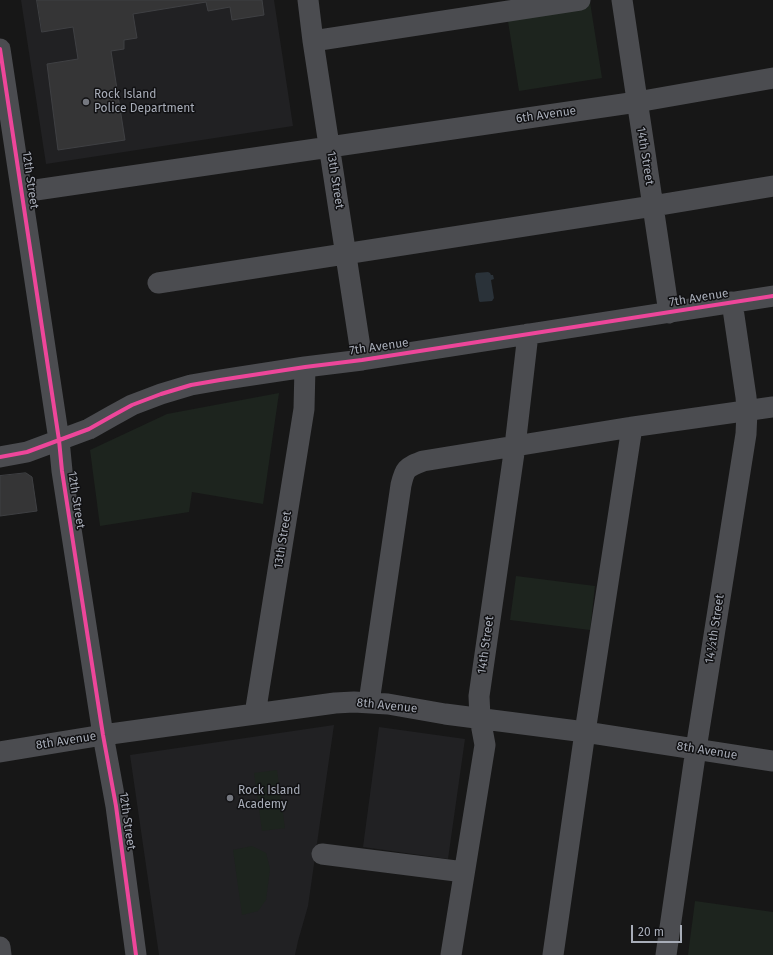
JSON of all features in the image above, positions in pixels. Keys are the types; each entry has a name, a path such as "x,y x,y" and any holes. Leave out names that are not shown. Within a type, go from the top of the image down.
{"street":[{"name":"13th Street","path":"308,0 324,147 346,253 362,360"},
{"path":"313,41 580,0"},
{"name":"14th Street","path":"622,0 669,313"},
{"name":"12th Street","path":"0,49 8,154 22,192 59,440 62,471 103,735 116,806 136,955"},
{"name":"6th Avenue","path":"22,192 637,102 773,78"},
{"path":"158,283 773,186"},
{"name":"7th Avenue","path":"0,457 27,452 90,429 132,405 191,385 305,366 362,360 773,296"},
{"name":"14½th Street","path":"666,955 696,749 746,434 746,397 732,302"},
{"name":"14th Street","path":"451,955 484,745 480,718 479,696 515,446 528,334"},
{"name":"13th Street","path":"255,714 304,409 305,366"},
{"path":"369,702 400,493 404,472 410,466 423,461 515,446 632,427 773,407"},
{"path":"553,955 585,732 632,427"},
{"name":"8th Avenue","path":"0,752 103,735 335,703 369,702 445,714 585,732 773,761"},
{"path":"322,854 464,872"},
{"path":"0,947 1,955"}],"shaded area":[{"path":"21,0 274,0 293,126 46,164"},
{"path":"590,2 602,78 519,91 507,15"},
{"path":"488,272 493,275 494,279 491,280 494,298 492,301 480,302 475,276 476,273"},
{"path":"279,393 263,504 192,492 189,512 100,526 90,450 167,414"},
{"path":"516,576 595,586 590,630 510,620"},
{"name":"Rock Island Academy","path":"334,725 308,906 295,955 159,955 130,755"},
{"path":"379,727 465,739 448,859 363,847"},
{"path":"277,770 285,828 262,831 254,773"},
{"path":"252,846 266,853 270,869 266,900 258,911 242,915 233,850"},
{"path":"695,901 773,912 773,955 688,955"}],"building":[{"name":"Rock Island Police Department","path":"37,0 262,0 264,15 232,20 230,7 208,11 206,2 133,14 137,38 124,40 124,49 111,51 125,140 58,150 47,64 78,59 73,27 42,32"},
{"path":"26,473 32,477 37,511 0,516 0,476"}],"cycle path":[{"path":"0,49 59,440 62,471 103,735 116,806 136,955"},
{"path":"0,457 27,452 89,429 132,405 191,385 773,296"}],"place":[{"name":"Rock Island Police Department","path":"86,102"},
{"name":"Rock Island Academy","path":"230,798"}]}
